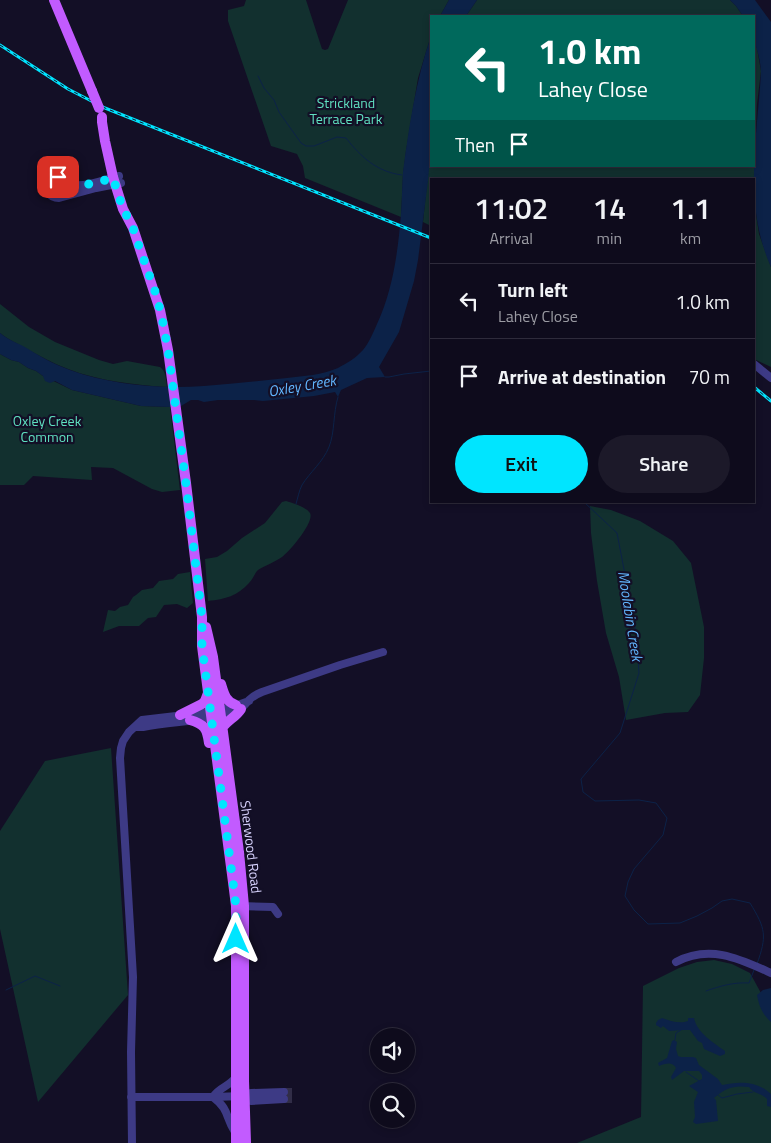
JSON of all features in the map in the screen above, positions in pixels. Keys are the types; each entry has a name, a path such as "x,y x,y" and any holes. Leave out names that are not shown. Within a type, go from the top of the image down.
{"main road":[{"name":"Sherwood Road","path":"54,0 107,126 117,180 160,310 168,350 201,604 202,646 208,692 222,728 239,852 240,1097 236,1138"},
{"name":"Sherwood Road","path":"202,617 209,639 215,674 218,767 240,906 236,1077 240,1097 246,1108 246,1143"},
{"path":"215,674 224,696 231,704 239,707 238,715 226,722 222,728"},
{"path":"180,715 202,704 208,692"},
{"path":"190,720 201,724 207,733 212,765 218,767"}],"street":[{"path":"56,178 71,184 84,185 117,180 59,198 52,198 48,191 49,183 56,178"},
{"path":"755,365 771,378"},
{"path":"132,1143 133,977 120,758 123,741 129,732 142,720 180,715 235,712 255,695 262,692 383,652"},
{"path":"135,727 190,720 215,714"},
{"path":"240,906 273,907 278,914"},
{"path":"676,962 696,955 713,953 727,956 771,974"},
{"path":"213,1098 217,1091 232,1083 236,1077"},
{"path":"131,1096 213,1098 240,1097 250,1092 284,1096"},
{"path":"213,1098 222,1104 227,1112 236,1138"}],"green space":[{"name":"Strickland Terrace Park","path":"246,0 306,0 322,49 325,50 328,49 348,0 449,0 441,15 430,15 430,39 418,78 406,151 401,217 305,178 303,166 297,154 271,146 228,21 228,10 244,6"},
{"path":"477,0 730,0 742,15 467,15"},
{"path":"755,41 761,71 757,104 755,154"},
{"path":"430,154 430,167 754,167 754,178 430,178 430,226 423,222"},
{"path":"755,208 759,234 771,267 771,367 755,359"},
{"path":"0,304 29,327 55,342 99,360 113,364 127,361 160,367 165,373 167,387 130,384 92,377 45,359 0,333"},
{"name":"Oxley Creek Common","path":"0,354 72,390 141,406 170,407 180,490 162,492 152,489 113,468 91,467 92,480 33,476 24,485 0,485"},
{"path":"286,501 302,507 310,513 311,517 305,530 295,543 282,557 258,570 245,587 236,594 208,601 205,559 217,557 227,551 242,538 265,523 282,502"},
{"path":"590,506 611,510 640,521 673,541 691,563 704,627 704,658 700,695 688,712 665,713 626,720 619,677 606,633 597,581 591,533"},
{"path":"190,572 193,603 187,608 177,604 164,605 156,617 148,618 139,626 119,626 103,632 108,610 115,611 120,607 128,605 133,597 142,590 153,588 159,581 173,579 178,574"},
{"path":"111,748 128,995 38,1102 0,929 0,831 45,761"},
{"path":"714,960 732,964 750,973 771,1009 771,1143 577,1143 641,1117 643,986 679,968 697,962"}],"water":[{"path":"449,0 477,0 467,15 441,15"},
{"path":"730,0 755,0 771,22 771,267 762,244 755,204 755,147 761,73 760,60 755,42 755,15 742,15"},
{"name":"Oxley Creek","path":"430,39 430,156 418,260 399,332 379,367 385,377 367,378 341,390 338,397 335,392 263,401 218,400 204,402 191,400 181,406 141,406 72,390 55,381 50,383 45,381 43,376 36,371 0,354 0,333 64,368 86,375 136,385 171,387 214,385 313,375 338,368 354,358 363,350 371,338 383,311 391,284 401,214 403,172 421,69"},
{"path":"771,988 771,1022 761,1010 757,995 763,990"},
{"path":"662,1018 682,1022 688,1021 688,1018 694,1018 702,1033 725,1051 725,1054 720,1056 704,1049 702,1043 698,1041 690,1030 669,1031 663,1026 661,1028 656,1025 658,1020"},
{"path":"672,1041 677,1042 678,1056 696,1058 699,1065 718,1079 722,1085 748,1083 766,1090 771,1094 771,1107 767,1106 767,1099 762,1095 749,1087 738,1086 722,1092 714,1098 716,1100 718,1121 696,1124 693,1122 695,1117 694,1102 698,1092 689,1086 702,1079 702,1075 699,1071 684,1071 672,1080 671,1077 676,1068 672,1064 659,1066 658,1063 667,1058"}],"waterway":[{"path":"258,76 264,88 274,100 279,112 301,143 306,146 314,146 337,137 346,138 377,167 402,175"},
{"name":"Moolabin Creek","path":"385,377 430,371"},
{"path":"296,504 302,485 329,447 338,397"},
{"name":"Moolabin Creek","path":"585,503 617,533 636,632 639,673 620,733 581,779 583,792 595,801 639,800 656,803 667,818 663,835 634,869 628,882 625,896 634,910 648,924 680,923 697,916 722,901 732,899 750,903 762,926 763,933 757,964"},
{"name":"Moolabin Creek","path":"706,991 727,985 749,983 754,970"},
{"path":"6,990 35,976 60,986"},
{"name":"Moolabin Creek","path":"675,1040 676,1033 681,1030"},
{"name":"Moolabin Creek","path":"686,1072 699,1081"},
{"name":"Moolabin Creek","path":"718,1095 722,1098 753,1092"}],"tunnel":[{"path":"284,1092 293,1092"},
{"path":"284,1099 293,1099"}],"railway":[{"path":"0,45 68,89 105,108 430,238"},
{"path":"755,388 771,401"}],"route":[{"path":"58,177 76,185 113,178 123,209 132,225 157,297 168,350 186,484 202,617 202,646 236,906 236,939"}]}
